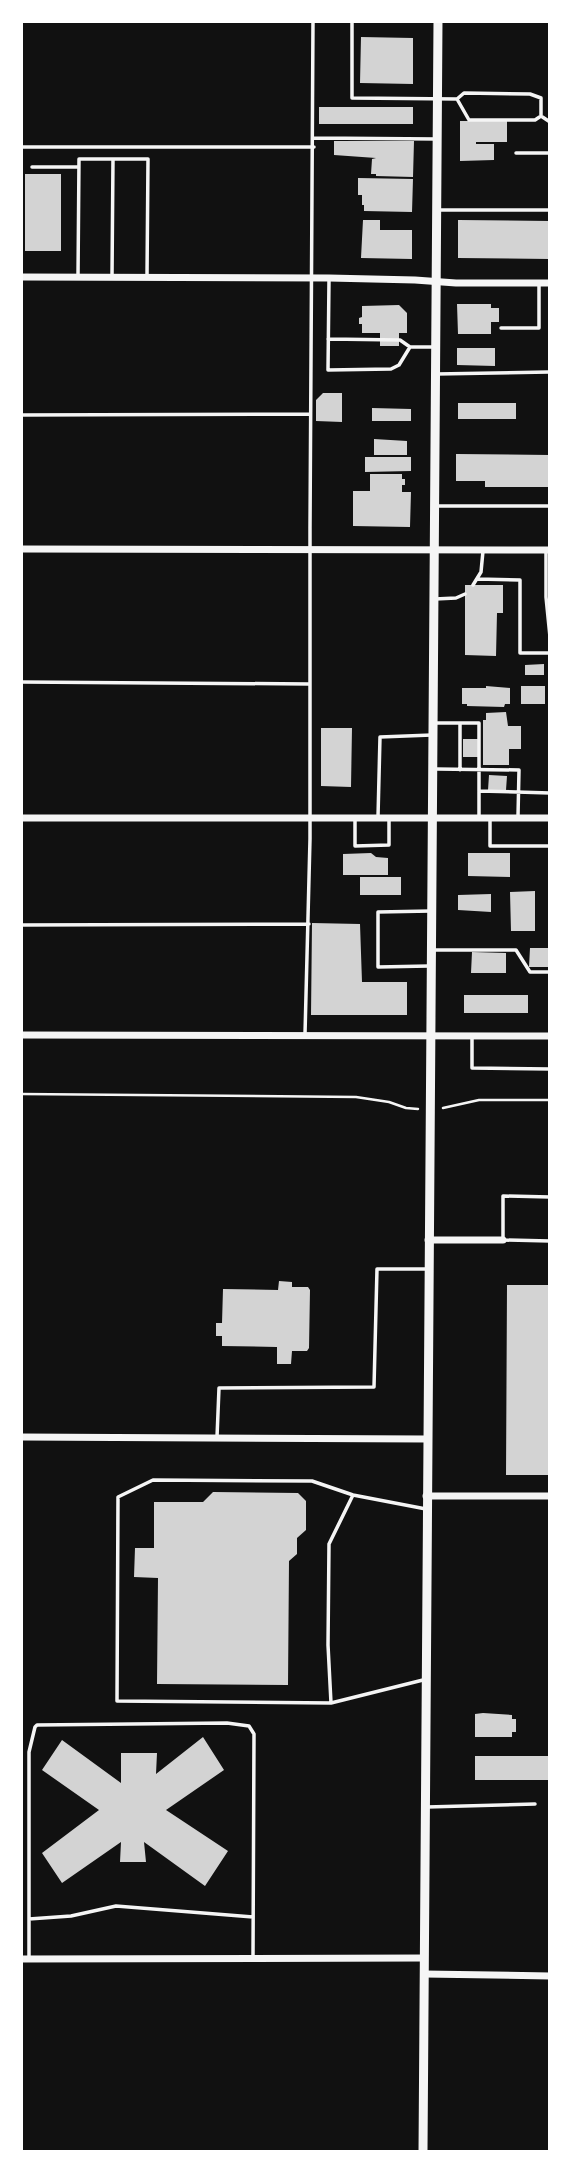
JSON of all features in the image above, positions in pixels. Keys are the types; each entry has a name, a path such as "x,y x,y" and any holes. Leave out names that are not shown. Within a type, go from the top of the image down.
{"street":[{"path":"423,2152 438,21"},
{"path":"21,277 329,278 550,283"},
{"path":"21,549 548,550"},
{"path":"21,818 550,818"},
{"path":"21,1035 550,1036"},
{"path":"428,1240 503,1240"},
{"path":"21,1437 427,1438"},
{"path":"426,1496 550,1496"},
{"path":"25,1959 424,1958"},
{"path":"424,1974 550,1976"}],"lane":[{"path":"305,1036 310,817 313,21"},
{"path":"352,21 352,98 457,99 464,93 530,94 541,98 541,116"},
{"path":"457,99 469,120 535,120 541,116"},
{"path":"541,116 550,121"},
{"path":"314,138 437,139"},
{"path":"21,147 314,147"},
{"path":"516,153 550,153"},
{"path":"78,277 79,159 148,159 147,277"},
{"path":"112,277 113,159"},
{"path":"32,167 79,167"},
{"path":"436,211 550,210"},
{"path":"329,278 328,370 391,369 399,365 410,347"},
{"path":"501,328 539,328 539,283"},
{"path":"328,339 400,340 410,347 435,347"},
{"path":"435,374 549,372"},
{"path":"21,415 310,414"},
{"path":"434,506 550,506"},
{"path":"473,585 481,570 484,550"},
{"path":"548,550 546,597 550,638"},
{"path":"477,579 520,580 520,653 550,653"},
{"path":"433,599 456,598 465,594"},
{"path":"21,682 309,684"},
{"path":"432,723 479,723 479,818"},
{"path":"460,723 460,769"},
{"path":"378,817 380,737 432,735"},
{"path":"432,769 519,770 518,818"},
{"path":"479,791 550,793"},
{"path":"355,817 355,846 389,845 389,817"},
{"path":"490,818 490,846 550,846"},
{"path":"430,911 378,912 378,967 430,966"},
{"path":"21,925 309,924"},
{"path":"430,950 516,950 530,972 550,972"},
{"path":"472,1036 472,1068 550,1069"},
{"path":"550,1197 503,1196 503,1240 550,1241"},
{"path":"217,1438 219,1388 374,1387 377,1269 428,1269"},
{"path":"425,1680 331,1703 117,1701 118,1497 153,1480 312,1481 353,1495 426,1509"},
{"path":"331,1703 328,1544 353,1495"},
{"path":"25,1959 29,1919 29,1752 35,1727 227,1723 249,1726 254,1734 253,1958"},
{"path":"425,1807 535,1804"},
{"path":"29,1919 71,1916 116,1906 253,1917"}],"path":[{"path":"21,1094 356,1097 372,1098 415,1109"},
{"path":"444,1108 479,1100 550,1100"}],"building":[{"path":"361,37 413,38 413,84 360,83"},
{"path":"319,107 413,107 413,124 319,124"},
{"path":"460,121 507,121 507,142 476,142 494,144 494,160 460,161"},
{"path":"334,141 414,141 413,177 371,174 372,159 376,158 334,155"},
{"path":"25,174 61,174 61,251 25,251"},
{"path":"358,178 413,179 412,212 364,211 362,195 358,195"},
{"path":"363,220 380,220 380,230 412,230 412,259 361,258"},
{"path":"458,220 550,221 550,259 458,258"},
{"path":"457,304 491,304 491,308 499,308 499,322 491,322 491,334 458,334"},
{"path":"399,305 407,313 407,333 399,333 399,346 380,346 380,333 362,333 359,318 362,317 362,306"},
{"path":"457,348 495,348 495,366 457,365"},
{"path":"323,393 342,393 342,422 316,421 316,400"},
{"path":"458,403 516,403 516,419 458,419"},
{"path":"372,408 411,409 411,421 372,421"},
{"path":"374,439 407,441 407,455 374,455"},
{"path":"456,454 550,455 550,487 485,487 485,481 456,481"},
{"path":"365,457 411,457 411,471 365,472"},
{"path":"370,474 402,474 405,485 402,485 402,492 411,492 410,527 353,526 353,491 370,491"},
{"path":"465,585 503,585 503,613 497,613 496,656 465,655"},
{"path":"544,664 544,675 525,675 525,665"},
{"path":"521,686 545,686 545,704 521,704"},
{"path":"462,688 510,688 510,704 505,704 504,707 462,704"},
{"path":"506,712 508,726 521,726 521,749 509,749 509,765 483,765 483,720 486,720 486,713"},
{"path":"321,728 352,728 351,787 321,786"},
{"path":"463,739 478,739 478,757 463,757"},
{"path":"489,775 507,776 506,790 488,790"},
{"path":"371,853 376,857 388,858 388,875 343,875 343,854"},
{"path":"468,853 510,853 510,877 468,876"},
{"path":"360,877 401,877 401,895 360,895"},
{"path":"535,891 535,931 511,931 510,892"},
{"path":"491,894 491,912 458,910 458,895"},
{"path":"312,923 360,924 362,982 407,982 407,1015 311,1015"},
{"path":"530,948 548,948 548,967 529,967"},
{"path":"472,952 506,953 506,973 471,973"},
{"path":"464,995 528,995 528,1013 464,1013"},
{"path":"279,1281 292,1282 292,1287 308,1287 310,1290 307,1351 292,1351 291,1364 277,1364 277,1347 222,1346 222,1336 216,1336 216,1323 222,1323 223,1289 278,1290"},
{"path":"507,1285 550,1285 550,1475 506,1475"},
{"path":"213,1492 298,1493 306,1501 306,1530 297,1538 297,1554 289,1561 288,1685 157,1684 158,1578 134,1577 135,1548 154,1548 154,1502 203,1502"},
{"path":"475,1714 512,1715 512,1719 516,1719 516,1732 512,1732 512,1737 475,1737"},
{"path":"203,1737 224,1770 166,1810 228,1851 205,1886 144,1842 146,1862 120,1862 121,1842 62,1883 42,1853 99,1810 42,1770 62,1740 121,1783 121,1753 157,1753 156,1774"},
{"path":"475,1756 550,1756 550,1780 475,1780"}]}
